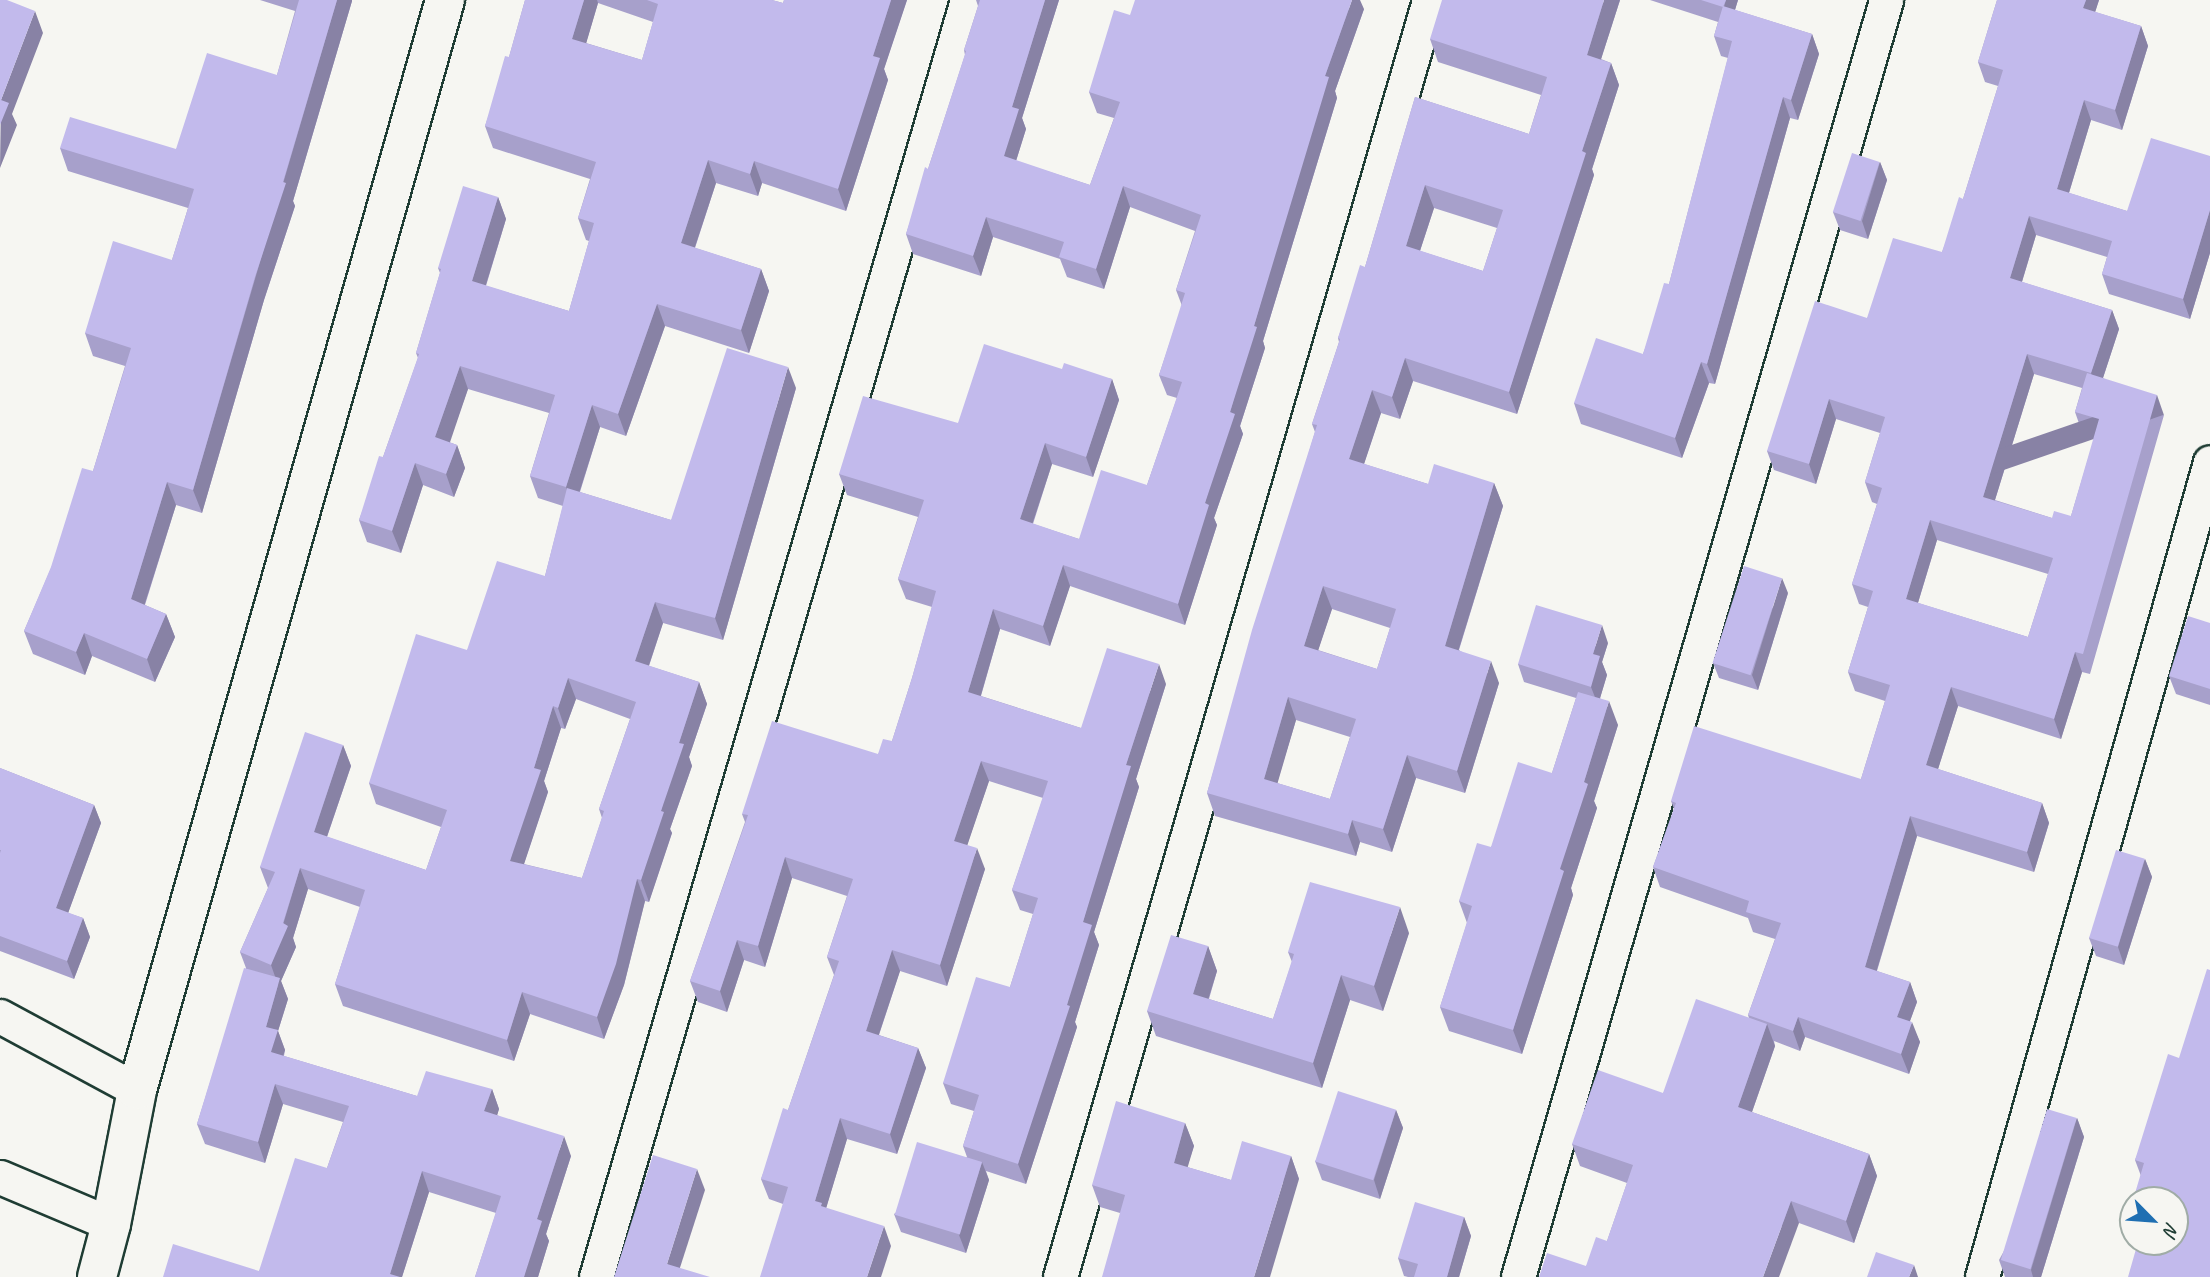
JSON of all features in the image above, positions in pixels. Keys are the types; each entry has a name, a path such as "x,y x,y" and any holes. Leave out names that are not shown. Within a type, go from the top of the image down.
{"street":[{"path":"97,1277 111,1224 137,1090 445,0"},
{"path":"596,1277 967,0"},
{"path":"1060,1277 1429,0"},
{"path":"1518,1277 1886,0"},
{"path":"1982,1277 2210,463"},
{"path":"0,1016 137,1090"},
{"path":"0,1177 111,1224"}],"building":[{"path":"0,0 35,11 1,100 9,103 0,125"},
{"path":"299,0 337,0 283,182 286,183 255,277 193,490 167,482 131,599 166,614 147,659 84,633 76,652 24,631 51,567 82,468 93,471 131,348 85,333 113,241 172,260 194,189 60,148 70,117 176,149 207,53 277,75"},
{"path":"525,0 584,0 572,39 642,60 658,4 647,0 772,0 783,3 784,0 891,0 873,56 880,58 838,189 754,161 750,174 708,160 681,243 761,269 741,330 657,304 618,414 592,405 566,487 530,476 555,395 460,366 435,437 457,445 446,474 415,463 392,531 359,520 379,456 383,457 419,354 416,353 441,269 438,268 463,186 498,197 472,281 569,311 594,223 578,218 596,162 485,126 505,56 509,57"},
{"path":"980,0 1045,0 1012,107 1019,109 1004,156 1090,185 1120,102 1089,92 1114,10 1130,15 1135,0 1352,0 1325,76 1329,77 1254,326 1257,327 1230,412 1235,414 1205,503 1209,505 1178,604 1063,565 1043,626 993,609 968,692 1081,728 1107,648 1159,664 1126,765 1131,766 1083,922 1092,925 1067,1005 1070,1006 1018,1164 963,1146 979,1095 943,1083 976,977 1010,987 1038,898 1012,890 1048,781 981,761 954,841 977,848 940,965 892,950 866,1031 918,1048 890,1134 840,1118 815,1201 822,1203 821,1206 884,1226 867,1277 760,1277 788,1187 761,1179 783,1108 788,1110 839,961 827,957 853,879 785,857 758,946 737,940 720,991 690,981 748,815 742,814 772,721 878,754 883,739 892,741 912,678 936,591 898,579 924,500 839,474 863,396 958,423 984,344 1062,369 1064,363 1112,379 1086,457 1045,443 1020,519 1079,539 1101,470 1147,485 1182,382 1159,375 1185,293 1176,290 1201,215 1123,186 1096,269 1059,257 1064,242 986,217 973,256 906,234"},
{"path":"1442,0 1604,0 1587,55 1611,63 1582,151 1586,153 1509,392 1405,358 1392,397 1372,390 1349,459 1428,484 1434,464 1494,483 1445,646 1491,661 1457,771 1407,755 1383,829 1352,820 1348,834 1207,793 1252,630 1317,425 1312,424 1340,339 1338,338 1360,265 1365,267 1415,97 1529,134 1547,77 1430,39","holes":["1425,185 1503,210 1483,271 1406,246","1323,586 1396,609 1377,669 1304,646","1288,697 1356,719 1330,799 1264,779"]},
{"path":"1701,0 1726,0 1723,7"},
{"path":"1997,0 2086,0 2083,8 2141,26 2115,110 2084,100 2057,189 2127,211 2151,138 2210,156 2210,210 2183,299 2102,274 2112,241 2029,216 2010,278 2112,310 2091,373 2027,354 1983,497 2052,518 2054,511 2071,516 2099,419 2075,412 2087,373 2157,395 2083,654 2075,652 2054,719 1951,687 1926,765 2042,803 2027,852 1910,816 1865,967 1910,982 1897,1017 1912,1022 1901,1054 1798,1017 1793,1031 1748,1015 1781,923 1746,912 1749,901 1653,867 1676,803 1671,801 1694,726 1861,779 1890,685 1848,672 1873,591 1852,584 1882,488 1865,482 1885,417 1829,399 1809,464 1767,451 1815,301 1867,318 1893,238 1942,252 1959,197 1963,199 2003,70 1978,62","holes":["1930,520 2053,558 2028,637 1906,599"]},
{"path":"1723,6 1812,34 1791,100 1783,97 1707,364 1701,362 1675,438 1574,403 1596,338 1643,354 1664,283 1669,284 1732,41 1714,36"},
{"path":"1852,153 1880,162 1860,221 1833,212"},
{"path":"727,348 788,367 715,618 655,602 635,661 699,682 679,743 684,744 661,811 664,812 641,880 637,879 616,964 597,1017 522,992 507,1040 335,984 365,890 300,868 283,923 288,926 271,965 240,952 275,872 260,867 305,732 343,745 314,832 426,870 447,810 369,783 416,634 467,650 497,561 545,576 567,488 671,520","holes":["568,678 636,702 599,809 604,811 582,878 510,861 541,770 534,768 553,706 558,708"]},
{"path":"1744,566 1782,578 1751,675 1712,663"},
{"path":"1536,605 1602,625 1593,654 1600,656 1591,687 1518,664"},
{"path":"2188,616 2210,623 2210,689 2169,676"},
{"path":"1578,692 1609,701 1584,782 1588,784 1560,869 1564,871 1513,1030 1440,1007 1472,906 1459,901 1477,843 1491,847 1518,762 1552,773"},
{"path":"0,768 94,805 56,908 83,918 67,961 0,936"},
{"path":"2116,850 2145,859 2118,947 2089,938"},
{"path":"1310,882 1400,907 1374,986 1341,975 1313,1063 1147,1011 1171,935 1208,946 1193,994 1273,1019 1294,954 1288,952"},
{"path":"244,968 280,978 266,1027 278,1030 271,1052 417,1096 426,1071 492,1089 484,1111 564,1136 537,1219 542,1221 524,1277 475,1277 501,1196 422,1171 390,1274 400,1277 163,1277 173,1244 259,1271 295,1158 327,1168 349,1106 275,1084 258,1142 197,1124"},
{"path":"2207,969 2210,970 2210,1277 2128,1277 2134,1256 2189,1256 2189,1186 2137,1186 2144,1163 2135,1160 2168,1054 2179,1058"},
{"path":"1696,999 1767,1024 1738,1107 1869,1154 1846,1221 1791,1201 1763,1277 1539,1277 1547,1253 1586,1266 1596,1237 1607,1241 1633,1165 1572,1144 1598,1070 1663,1093"},
{"path":"1338,1091 1396,1110 1373,1180 1315,1161"},
{"path":"1116,1101 1185,1123 1174,1163 1231,1180 1242,1141 1291,1156 1254,1277 1102,1277 1125,1195 1092,1185"},
{"path":"2047,1109 2077,1118 2030,1269 2001,1260"},
{"path":"917,1142 982,1162 960,1235 895,1215"},
{"path":"653,1155 697,1169 667,1264 710,1277 614,1277"},
{"path":"1415,1202 1464,1217 1447,1277 1414,1277 1418,1264 1398,1258"},
{"path":"1876,1252 1914,1265 1909,1277 1867,1277"}]}
